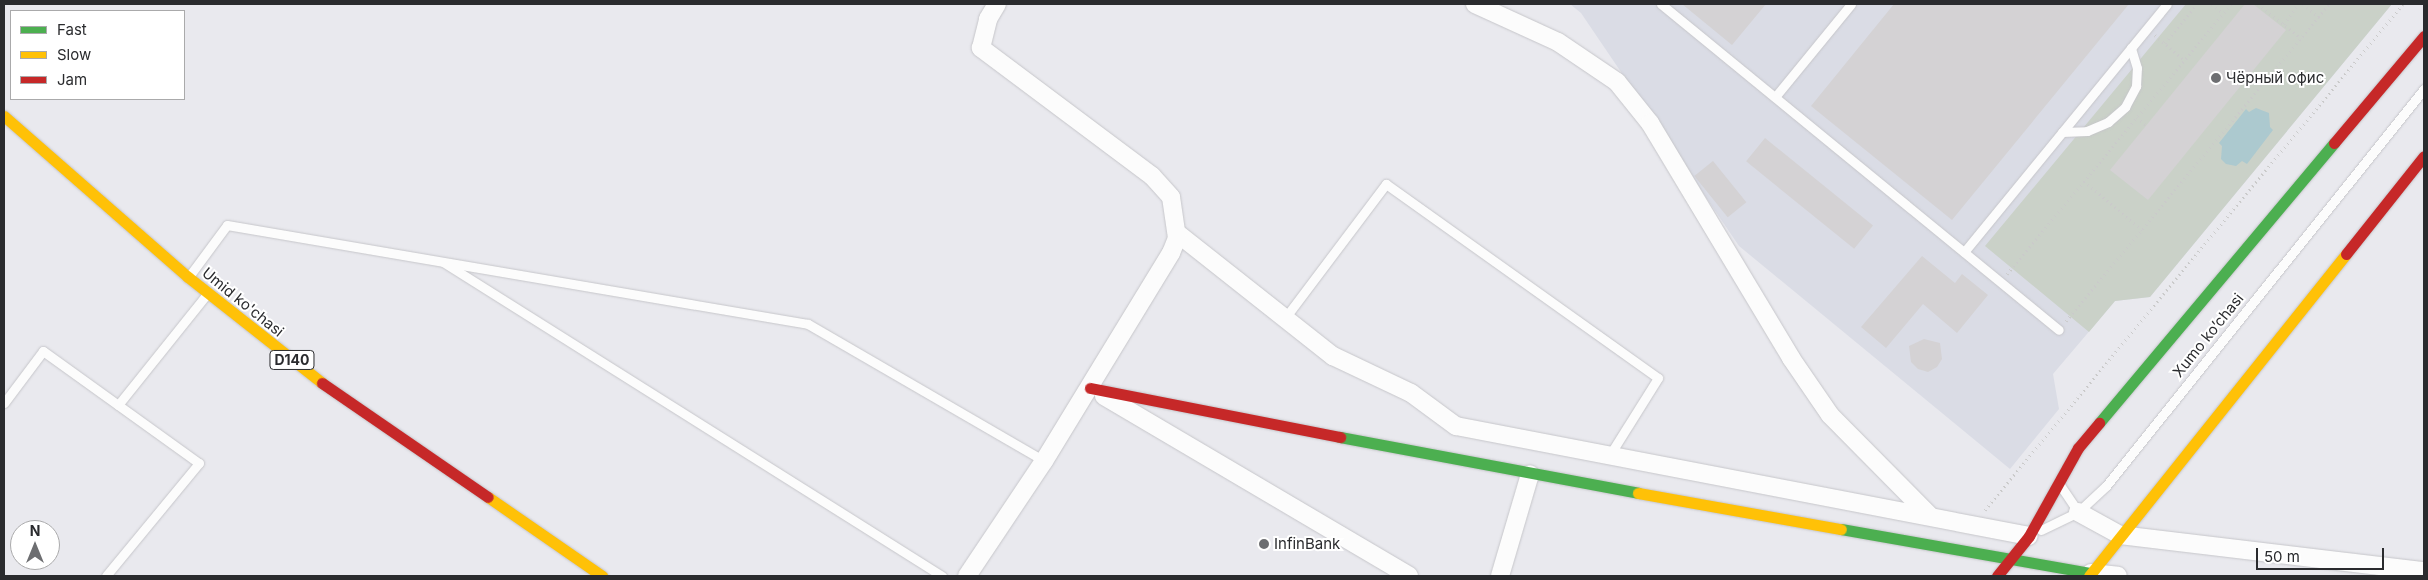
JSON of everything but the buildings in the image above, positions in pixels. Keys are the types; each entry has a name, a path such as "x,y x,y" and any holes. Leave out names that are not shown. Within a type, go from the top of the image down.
{"main road":[{"path":"2029,536 2078,448 2424,36"},
{"name":"Umid ko'chasi","path":"4,116 188,277 301,368 602,576"},
{"path":"1090,388 1530,474 2010,558 2090,575 2424,156"},
{"name":"Xumo ko’chasi","path":"1996,576 2029,536"}],"street":[{"path":"967,576 1044,462 1090,388 1172,253 1177,233 1171,197 1152,176 982,48 988,19 997,4"},
{"path":"1475,4 1558,42 1617,82 1650,124 1791,358 1830,415 1930,516"},
{"path":"1177,233 1334,356 1412,393 1456,426 2029,536"},
{"path":"1090,388 1409,576"},
{"path":"1500,576 1530,474"},
{"path":"2078,512 2120,535 2424,571"},
{"path":"2090,575 2118,576"}],"lane":[{"path":"1661,4 2059,330"},
{"path":"1775,97 1851,4"},
{"path":"1964,252 2167,4"},
{"path":"2062,132 2088,131 2108,122 2124,107 2136,86 2137,68 2132,48"},
{"name":"Xumo ko’chasi","path":"2029,536 2078,512 2106,486 2424,89"},
{"path":"1285,318 1386,184 1658,378 1609,456"},
{"path":"188,277 227,225 439,259 808,324 1044,462"},
{"path":"439,259 942,576"},
{"path":"118,405 208,293"},
{"path":"4,403 43,351 199,463 106,576"},
{"path":"2059,482 2078,512"},
{"path":"2037,576 2046,565"}],"path":[{"path":"2165,43 2197,4"},
{"path":"2212,4 2223,13"},
{"path":"2000,282 2230,4"},
{"path":"2258,4 2301,38"},
{"path":"2264,8 2268,4"},
{"path":"2284,24 2298,4"},
{"path":"2303,4 2319,17"},
{"path":"2059,330 2330,4"},
{"path":"1972,525 2403,4"},
{"path":"2147,29 2184,60"},
{"path":"2084,181 2142,230"}],"shaded area":[{"path":"1570,4 2392,4 2150,297 2115,301 2053,374 2059,409 2010,469 1739,246 1581,13"},
{"path":"2186,4 2392,4 2150,297 2115,301 2089,332 1985,246"}],"water":[{"path":"2256,108 2269,113 2270,127 2273,130 2247,164 2242,161 2236,166 2226,164 2221,159 2222,146 2219,143 2246,109 2249,112"}],"traffic: fast":[{"path":"2099,423 2334,143"},
{"path":"1340,437 1638,493"},
{"path":"1841,529 2091,573"}],"traffic: slow":[{"path":"4,116 188,277 322,383"},
{"path":"2089,576 2346,254"},
{"path":"1638,493 1841,529"},
{"path":"488,497 602,576"}],"traffic: jam":[{"path":"2334,143 2424,36"},
{"path":"2346,254 2424,156"},
{"path":"322,383 488,497"},
{"path":"1090,388 1340,437"},
{"path":"1997,576 2029,536 2078,448 2099,423"}],"place":[{"name":"Чёрный офис","path":"2216,78"},
{"name":"InfinBank","path":"1264,544"}]}
